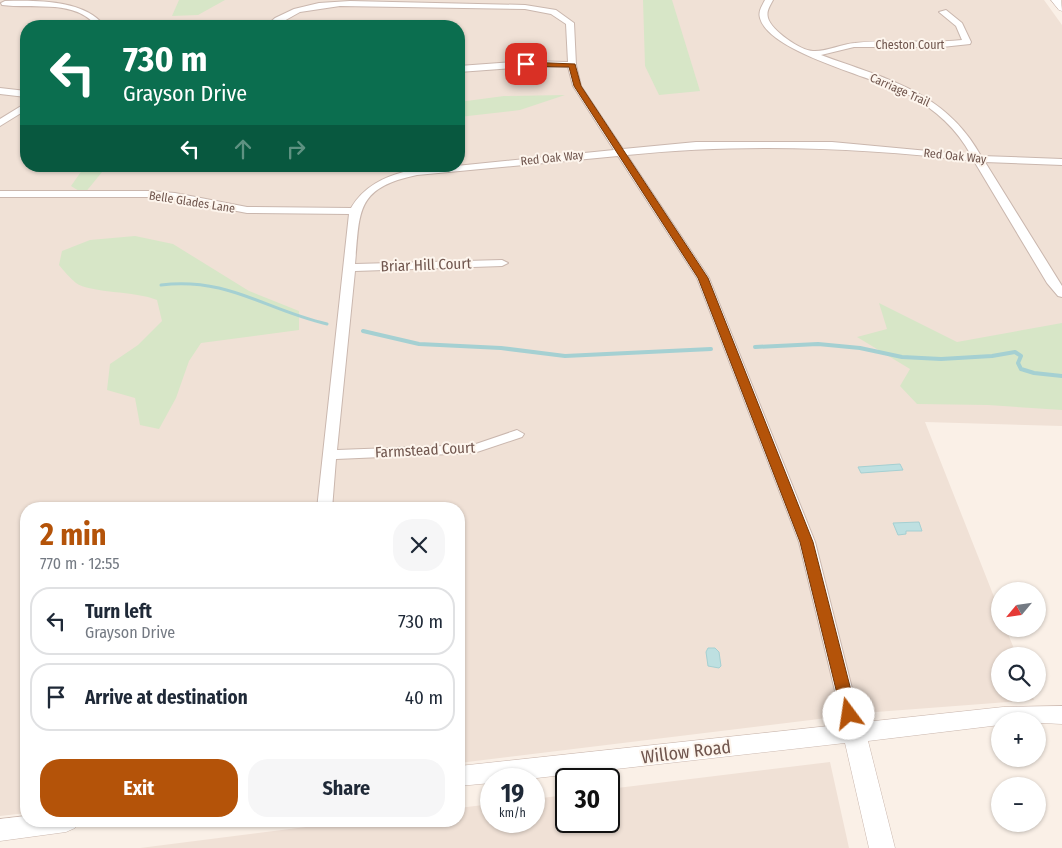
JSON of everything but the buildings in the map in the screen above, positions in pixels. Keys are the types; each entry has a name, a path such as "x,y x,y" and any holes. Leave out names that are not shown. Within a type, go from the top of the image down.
{"street":[{"name":"Carriage Trail","path":"769,0 764,10 766,23 782,39 813,54 894,86 939,108 956,122 972,145 978,159 1053,284 1062,293"},
{"path":"1056,0 1062,8"},
{"path":"4,3 60,4 78,7 93,15 96,20"},
{"path":"278,20 288,13 310,7 340,3 532,8 553,12 570,23 572,65 577,86 703,278 807,542 882,848"},
{"name":"Cheston Court","path":"813,54 849,46 942,45 967,42 959,25 943,12"},
{"path":"465,69 517,65 572,65"},
{"path":"0,91 20,93"},
{"path":"0,122 20,110"},
{"name":"Red Oak Way","path":"465,168 696,145 832,145 913,151 978,159 1062,162"},
{"name":"Red Oak Way","path":"354,211 371,189 408,174 426,172"},
{"name":"Belle Glades Lane","path":"0,194 150,194 254,211 354,211"},
{"path":"325,502 350,268 354,211"},
{"name":"Briar Hill Court","path":"350,268 502,263"},
{"name":"Farmstead Court","path":"330,455 474,449 517,434"},
{"name":"Willow Road","path":"465,775 1003,716 1062,715"},
{"path":"0,830 22,827"}],"shaded area":[{"path":"0,0 1044,0 1062,25 1062,426 925,422 991,589 991,638 1010,638 1013,647 991,647 991,702 1008,702 876,712 465,762 465,502 20,502 20,814 0,816"},
{"path":"830,762 849,848 140,848 306,827 465,827 465,807 480,805 480,833 545,833 545,798 555,796 555,833 620,833 620,788"}],"green space":[{"path":"179,0 225,0 198,15 172,16"},
{"path":"643,0 672,0 700,91 659,95 645,66"},
{"path":"565,95 520,110 465,116 465,101 504,96"},
{"path":"81,172 102,172 84,194 71,186"},
{"path":"135,236 173,244 249,291 299,311 299,330 201,343 189,361 176,398 159,429 140,425 135,398 107,390 110,364 138,345 162,321 157,300 82,286 76,283 59,265 62,251 90,240"},
{"path":"879,303 957,342 1062,323 1062,410 988,405 917,404 900,386 910,369 857,337 887,329"}],"water":[{"path":"900,464 903,470 861,473 858,467"},
{"path":"919,522 922,531 906,531 906,534 898,535 893,523"},
{"path":"708,648 715,648 719,652 721,666 719,668 708,666 706,652"}],"waterway":[{"path":"161,285 185,284 227,290 284,311 327,324"},
{"path":"363,331 419,344 501,348 565,356 711,349"},
{"path":"755,347 818,344 860,348 902,357 941,359 992,356 1015,352 1021,356 1018,363 1021,369 1034,373 1062,376"}],"route":[{"path":"526,64 572,65 577,86 703,278 807,542 849,714"}]}
